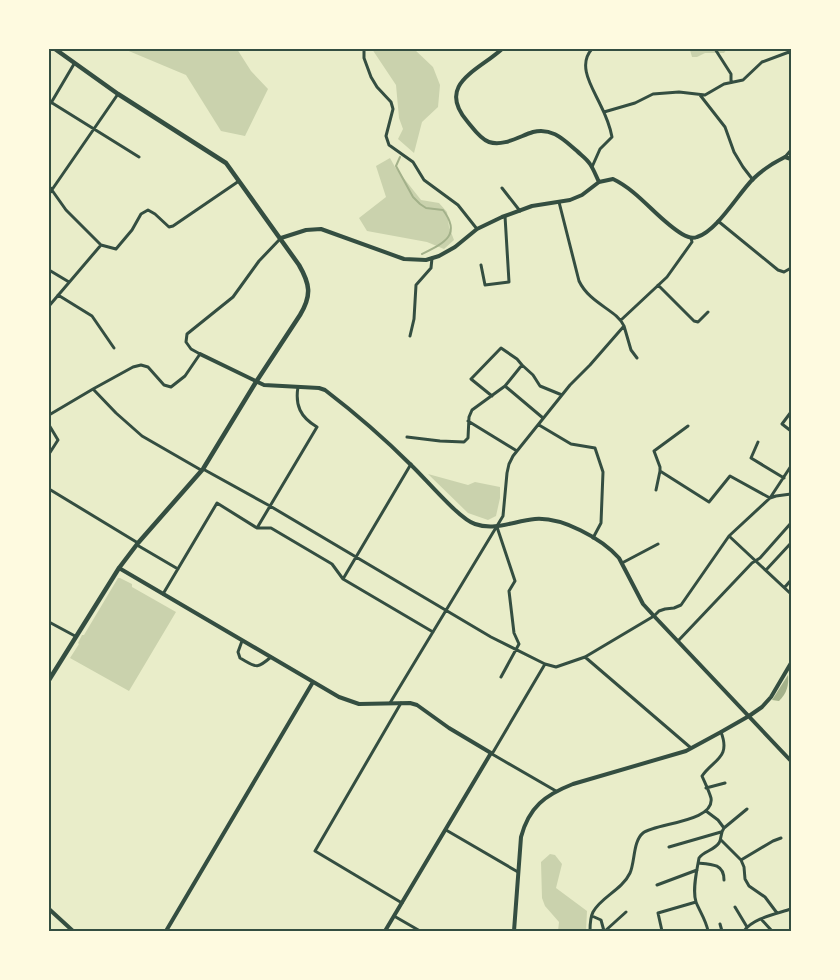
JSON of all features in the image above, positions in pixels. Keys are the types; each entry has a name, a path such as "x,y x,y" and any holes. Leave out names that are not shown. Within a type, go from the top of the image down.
{"main road":[{"path":"49,680 119,568 137,544 203,470 256,382 307,304 309,291 304,273 226,163 118,94 54,49"}],"street":[{"path":"364,49 364,58 371,77 377,87 391,102 393,109 386,136 389,145 413,162 424,180 458,205 477,229"},
{"path":"502,49 463,80 456,89 458,108 462,115 482,138 488,142 506,142 535,132 544,131 558,135 586,159 599,182"},
{"path":"592,49 586,61 587,78 604,112 612,137 600,149 592,167"},
{"path":"715,49 731,74 731,82"},
{"path":"604,112 635,103 653,94 686,92 705,95 718,87 746,79 756,67 771,58 788,52 791,55"},
{"path":"74,64 50,102 138,157"},
{"path":"118,94 50,190 66,210 101,245 116,249 132,230 141,214 148,210 169,227 172,226 239,181"},
{"path":"700,95 725,127 734,152 743,168 753,180"},
{"path":"791,150 785,157 753,180 718,221 698,237 691,238 675,229 613,178 599,182 577,198 532,206 504,216 477,229 455,247 432,258 417,261 404,259 321,228 306,230 281,238 259,261 233,297 187,334 186,342 191,349 256,382 270,386 319,388 325,390 411,464 468,521 496,527 535,519 544,520 574,527 593,538 613,552 622,563 643,604 791,761"},
{"path":"785,157 791,159"},
{"path":"502,188 520,210"},
{"path":"559,202 579,282 590,298 621,320 631,350 637,358"},
{"path":"482,265 484,285 509,282 504,216"},
{"path":"718,221 778,270 784,272 791,268"},
{"path":"621,320 667,277 692,242 691,238"},
{"path":"49,306 101,245"},
{"path":"410,336 414,319 416,285 430,268 432,258"},
{"path":"49,270 69,282"},
{"path":"658,285 694,321 698,322 708,312"},
{"path":"58,295 92,316 114,348"},
{"path":"390,703 503,516 509,464 517,451 570,384 590,365 624,326"},
{"path":"492,396 471,379 500,348 517,359 533,375 540,386 562,395"},
{"path":"49,415 93,389 141,365 148,367 164,385 172,387 185,376 200,354"},
{"path":"408,437 464,442 468,438 468,421 472,410 505,386 522,366"},
{"path":"505,386 543,418"},
{"path":"257,528 317,426 304,418 297,406 298,387"},
{"path":"93,389 142,436 270,506 491,636 545,664 556,667 585,657 654,616 658,611 674,608 684,602 729,536 770,498 791,466"},
{"path":"791,412 782,424 791,431"},
{"path":"468,421 517,451"},
{"path":"49,425 58,440 49,454"},
{"path":"539,425 571,444 595,448 603,472 601,523 593,538"},
{"path":"656,490 660,467 654,451 688,426"},
{"path":"758,442 751,458 784,478"},
{"path":"343,579 411,464"},
{"path":"660,471 708,502 730,476 770,498 791,494"},
{"path":"49,489 178,569"},
{"path":"163,594 217,503 257,528 271,528 332,564 343,579 433,632"},
{"path":"678,641 752,563 757,561 791,523"},
{"path":"496,527 515,581 509,591 514,633 519,644 501,677"},
{"path":"729,536 791,594"},
{"path":"766,570 791,543"},
{"path":"622,563 658,544"},
{"path":"119,568 349,702 359,704 401,702 417,705 449,728 556,791"},
{"path":"784,587 791,580"},
{"path":"49,622 75,636"},
{"path":"242,641 238,652 240,658 256,667 260,667 271,657"},
{"path":"585,657 691,748"},
{"path":"514,931 521,837 525,823 541,801 556,791 572,784 691,748 750,716 771,697 791,663"},
{"path":"385,931 545,664"},
{"path":"166,931 312,682"},
{"path":"401,702 316,851 402,903"},
{"path":"590,931 593,911 621,885 630,873 640,836 644,832 670,826 706,811 710,806 711,798 702,776 708,768 717,763 724,751 721,732"},
{"path":"706,788 725,782"},
{"path":"669,848 722,830 747,809"},
{"path":"706,811 718,820 722,830 721,840 714,849 701,854 697,870 696,902 702,910 708,931"},
{"path":"446,830 518,872"},
{"path":"741,860 781,838"},
{"path":"721,840 741,860 749,886 765,897 777,913"},
{"path":"698,863 712,864 719,867 724,874 724,880"},
{"path":"657,885 697,870"},
{"path":"662,931 658,914 696,902"},
{"path":"735,907 745,929 761,919 791,909"},
{"path":"49,908 73,931"},
{"path":"591,916 601,920 604,931 626,912"},
{"path":"394,916 420,931"},
{"path":"761,919 772,931"},
{"path":"720,924 722,931"}],"shaded area":[{"path":"124,49 237,49 251,71 268,89 245,136 221,131 186,75"},
{"path":"372,49 414,49 433,67 440,85 438,107 422,122 414,153 398,139 403,129 399,118 396,85"},
{"path":"727,49 724,53 705,53 692,57 690,50"},
{"path":"390,158 421,200 439,203 447,212 449,227 454,240 444,249 427,242 367,231 359,218 386,197 376,166"},
{"path":"428,474 468,485 475,482 500,487 500,498 496,516 488,520 468,513"},
{"path":"118,578 132,584 132,587 176,612 129,691 70,658 79,644 82,635 84,635"},
{"path":"788,675 786,692 779,701 772,700"},
{"path":"550,854 555,855 562,864 556,888 587,911 586,931 558,931 559,922 545,906 542,898 541,862"}],"waterway":[{"path":"400,157 396,166 413,197 426,208 443,210 451,226 451,232 443,242 422,254"}]}
